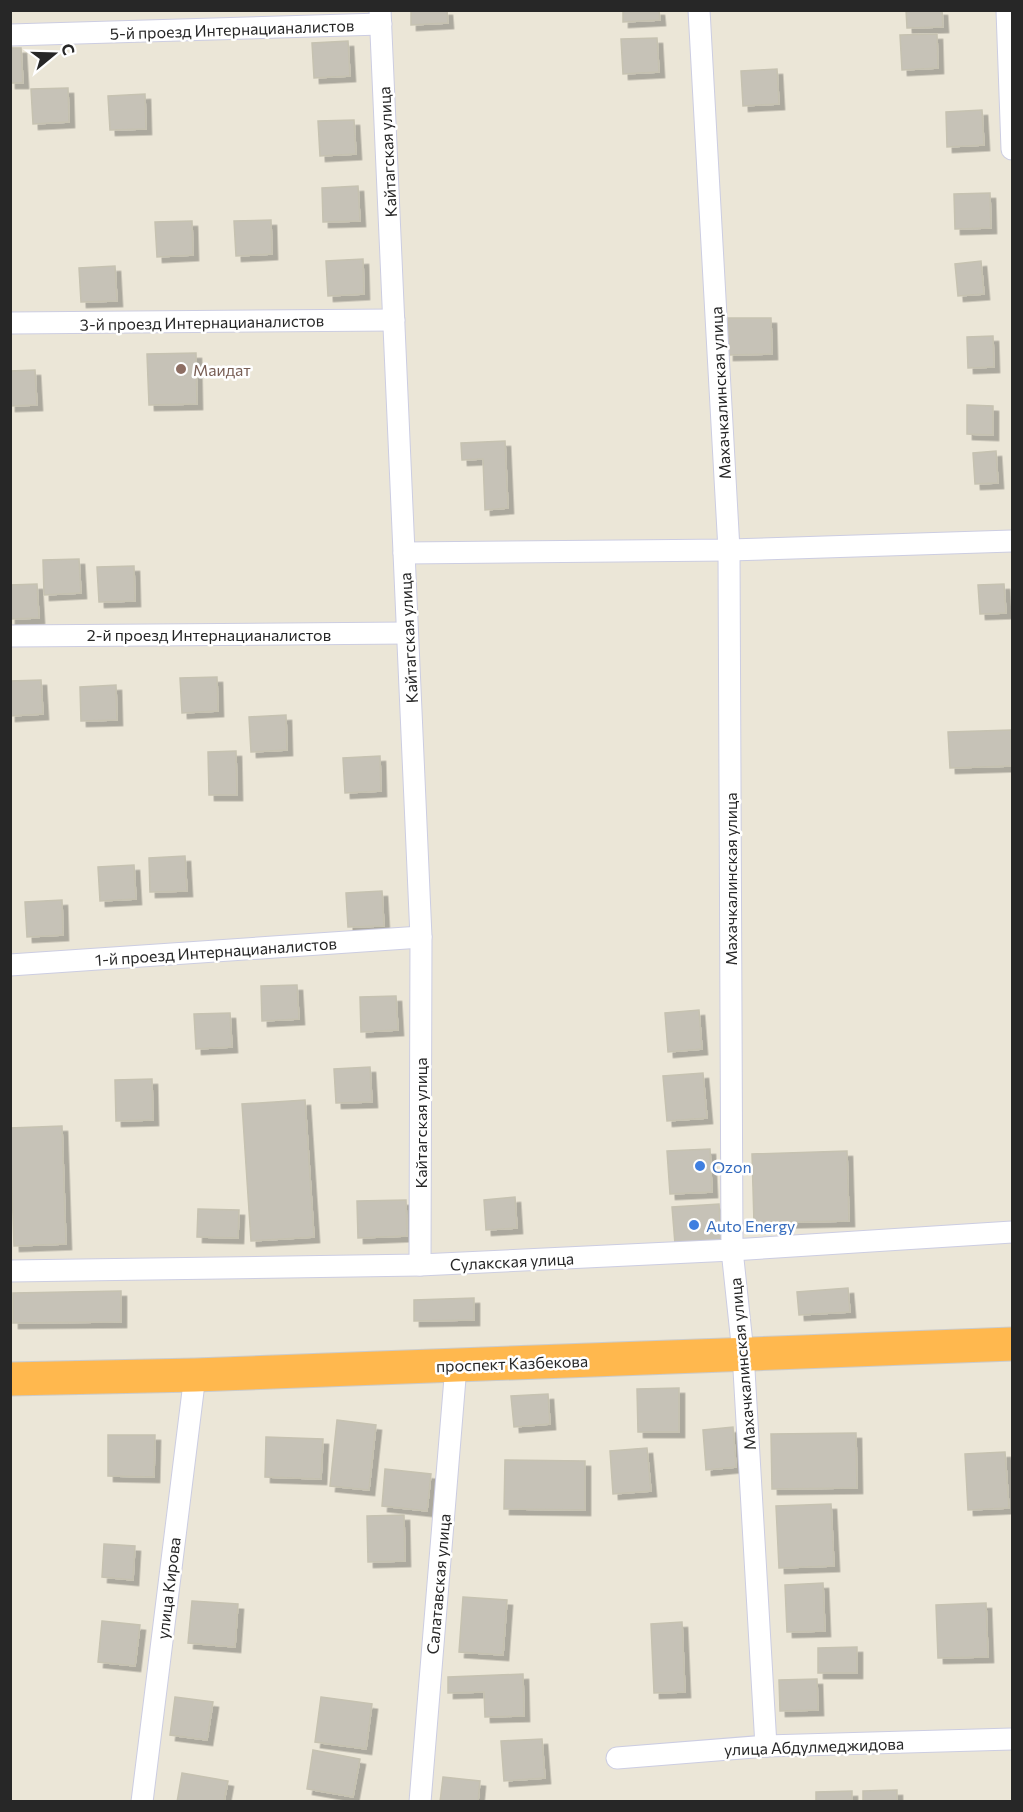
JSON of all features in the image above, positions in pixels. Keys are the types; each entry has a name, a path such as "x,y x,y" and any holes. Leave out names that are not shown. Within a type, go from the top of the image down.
{"highway":[{"name":"проспект Казбекова","path":"10,1379 195,1376 456,1366 1012,1326"},
{"name":"проспект Казбекова","path":"10,1361 742,1345 1012,1344"}],"street":[{"name":"Махачкалинская улица","path":"699,10 729,550 732,1250 742,1345 766,1746"},
{"path":"1007,10 1012,149"},
{"name":"5-й проезд Интернацианалистов","path":"10,35 381,17"},
{"name":"Кайтагская улица","path":"381,17 421,938 420,1265"},
{"name":"3-й проезд Интернацианалистов","path":"10,323 394,320"},
{"path":"404,553 729,550 1012,541"},
{"name":"2-й проезд Интернацианалистов","path":"10,636 407,633"},
{"name":"1-й проезд Интернацианалистов","path":"10,965 421,938"},
{"name":"Сулакская улица","path":"10,1271 420,1265 732,1250 1012,1232"},
{"name":"Салатавская улица","path":"420,1802 456,1366"},
{"name":"улица Кирова","path":"142,1802 195,1376"},
{"name":"улица Абдулмеджидова","path":"617,1758 766,1746 1012,1739"}],"building":[{"path":"411,10 447,10 448,23 411,25"},
{"path":"623,10 659,10 660,20 623,22"},
{"path":"906,10 942,10 943,27 907,28"},
{"path":"937,34 938,68 902,70 900,35"},
{"path":"657,38 659,72 623,74 621,39"},
{"path":"348,41 350,76 314,78 312,43"},
{"path":"10,48 21,48 23,83 10,83"},
{"path":"777,69 779,104 743,106 741,71"},
{"path":"68,88 69,122 33,124 31,89"},
{"path":"145,94 146,129 110,130 108,96"},
{"path":"982,110 984,145 947,147 946,112"},
{"path":"354,120 356,154 320,156 318,121"},
{"path":"358,186 360,221 323,222 322,188"},
{"path":"990,193 991,228 955,229 954,194"},
{"path":"271,220 272,254 236,256 234,221"},
{"path":"192,221 193,255 157,257 155,222"},
{"path":"363,259 364,294 328,296 326,261"},
{"path":"981,261 984,294 958,296 955,264"},
{"path":"115,266 117,301 81,302 79,268"},
{"path":"728,318 771,318 772,354 728,355"},
{"path":"993,336 994,367 968,368 967,337"},
{"path":"196,353 197,404 149,405 147,354"},
{"path":"35,370 37,405 10,406 10,371"},
{"path":"967,405 993,406 993,435 967,434"},
{"path":"505,441 508,508 485,510 483,459 462,460 461,443"},
{"path":"996,451 998,483 975,484 973,453"},
{"path":"79,559 81,593 44,595 43,560"},
{"path":"134,566 135,601 99,602 97,567"},
{"path":"37,584 39,618 10,619 10,585"},
{"path":"1004,584 1006,613 980,614 978,585"},
{"path":"217,677 218,711 182,713 180,678"},
{"path":"41,680 43,714 10,716 10,681"},
{"path":"116,685 117,720 81,721 80,687"},
{"path":"286,715 287,750 251,752 249,717"},
{"path":"1011,730 1012,766 950,768 948,732"},
{"path":"236,751 237,795 209,795 208,752"},
{"path":"380,756 381,791 345,793 343,758"},
{"path":"185,856 187,891 150,892 149,858"},
{"path":"134,865 136,899 100,901 98,867"},
{"path":"382,891 384,926 348,927 346,893"},
{"path":"62,900 63,935 27,937 25,902"},
{"path":"297,985 299,1019 262,1021 261,986"},
{"path":"396,996 398,1030 361,1032 360,997"},
{"path":"699,1010 702,1049 668,1052 665,1013"},
{"path":"230,1013 232,1047 196,1049 194,1014"},
{"path":"370,1067 372,1102 336,1103 334,1069"},
{"path":"703,1073 707,1118 667,1121 663,1076"},
{"path":"152,1079 153,1120 116,1121 115,1080"},
{"path":"305,1100 314,1237 251,1241 242,1104"},
{"path":"62,1126 66,1244 14,1246 10,1128"},
{"path":"710,1149 712,1192 670,1194 667,1151"},
{"path":"847,1151 849,1221 754,1223 752,1154"},
{"path":"515,1197 517,1228 486,1230 484,1200"},
{"path":"406,1200 407,1236 358,1238 357,1201"},
{"path":"719,1204 721,1242 675,1244 672,1207"},
{"path":"198,1209 239,1210 238,1238 197,1237"},
{"path":"848,1288 850,1312 799,1315 797,1292"},
{"path":"121,1291 121,1322 13,1323 13,1293"},
{"path":"474,1298 474,1320 414,1321 414,1300"},
{"path":"679,1388 679,1432 638,1432 637,1389"},
{"path":"548,1394 550,1424 514,1427 511,1396"},
{"path":"337,1420 376,1425 369,1490 330,1486"},
{"path":"733,1427 736,1467 706,1470 703,1430"},
{"path":"856,1433 857,1488 772,1489 771,1434"},
{"path":"108,1435 155,1435 154,1477 108,1476"},
{"path":"266,1437 323,1439 321,1479 265,1477"},
{"path":"647,1448 651,1491 613,1494 610,1451"},
{"path":"1005,1452 1009,1508 968,1510 965,1454"},
{"path":"505,1460 585,1461 585,1510 504,1509"},
{"path":"385,1469 431,1474 427,1511 382,1506"},
{"path":"831,1504 834,1566 779,1568 776,1506"},
{"path":"404,1515 405,1561 368,1562 367,1516"},
{"path":"104,1544 135,1546 133,1580 102,1577"},
{"path":"823,1583 825,1631 787,1632 785,1585"},
{"path":"463,1597 507,1600 503,1655 459,1652"},
{"path":"192,1601 238,1604 235,1647 188,1643"},
{"path":"986,1603 988,1657 938,1658 936,1605"},
{"path":"102,1621 140,1625 135,1666 98,1662"},
{"path":"682,1622 685,1692 654,1693 651,1624"},
{"path":"857,1647 857,1673 818,1673 818,1648"},
{"path":"523,1674 524,1716 485,1717 484,1692 448,1693 448,1677"},
{"path":"817,1679 818,1710 780,1711 779,1680"},
{"path":"175,1697 213,1702 207,1740 170,1735"},
{"path":"321,1697 372,1704 366,1749 315,1742"},
{"path":"542,1739 545,1778 504,1781 501,1741"},
{"path":"313,1750 360,1759 353,1797 307,1789"},
{"path":"182,1773 228,1781 224,1802 177,1802"},
{"path":"443,1777 480,1781 478,1802 440,1802"},
{"path":"897,1790 897,1802 863,1802 863,1791"},
{"path":"852,1791 852,1802 816,1802 816,1792"}],"place":[{"name":"Маидат","path":"181,369"},
{"name":"Ozon","path":"700,1166"},
{"name":"Auto Energy","path":"694,1225"}]}
